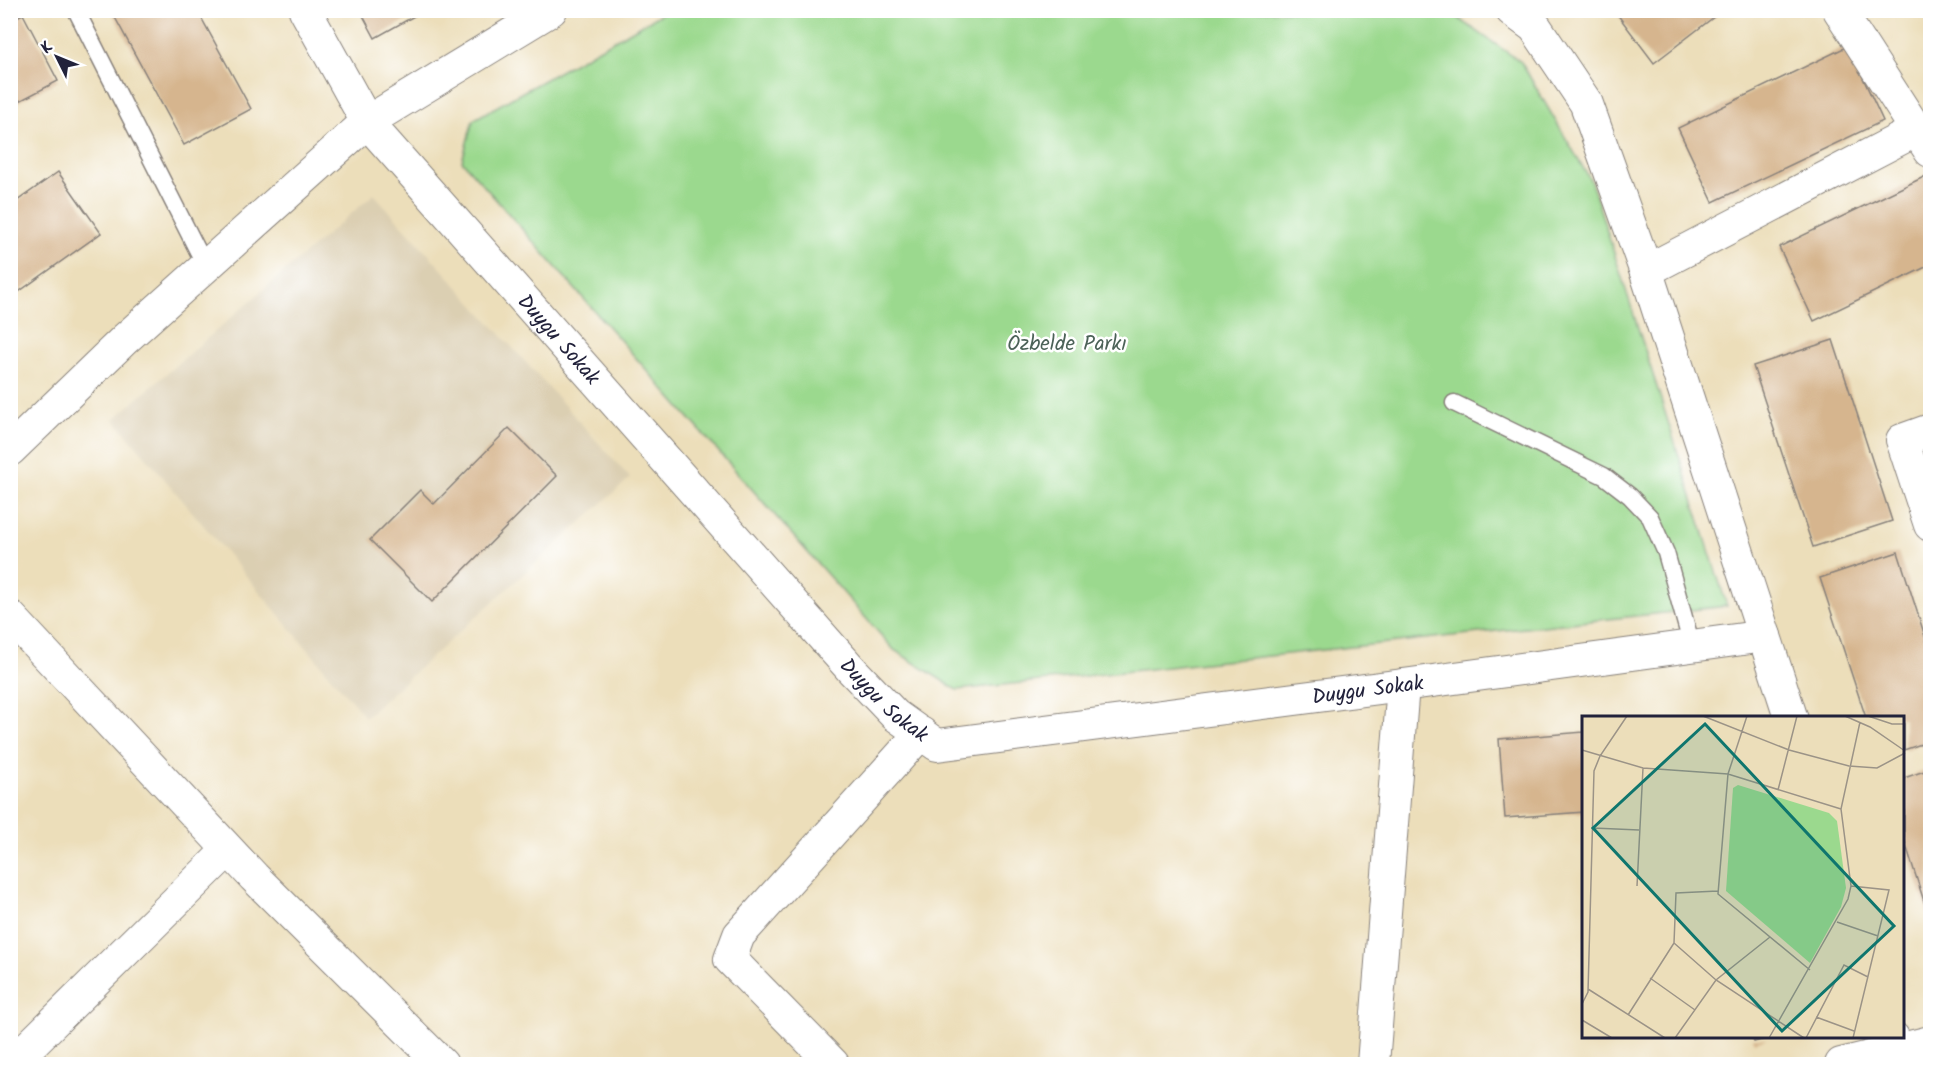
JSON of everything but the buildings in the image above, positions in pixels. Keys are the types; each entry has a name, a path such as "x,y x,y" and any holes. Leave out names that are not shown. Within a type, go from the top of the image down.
{"street":[{"name":"Duygu Sokak","path":"304,10 367,122 851,669 895,715 937,745 1765,636"},
{"path":"10,450 125,339 367,122 551,10"},
{"path":"1646,271 1924,140 1839,10"},
{"path":"1534,16 1586,103 1646,271 1790,716"},
{"path":"1930,430 1902,440 1930,525"},
{"path":"10,616 228,850 442,1065"},
{"path":"1373,1065 1403,685"},
{"path":"833,1065 730,960 738,935 921,733"},
{"path":"11,1065 228,850"},
{"path":"1841,1065 1930,1042"}],"lane":[{"path":"76,10 206,267"},
{"path":"1454,403 1604,476 1630,496 1650,517 1666,553 1692,646"}],"shaded area":[{"path":"374,194 630,478 365,717 114,419"}],"green space":[{"name":"Özbelde Parkı","path":"666,11 1448,11 1521,62 1591,181 1727,606 957,690 894,650 462,161 473,120"}]}
